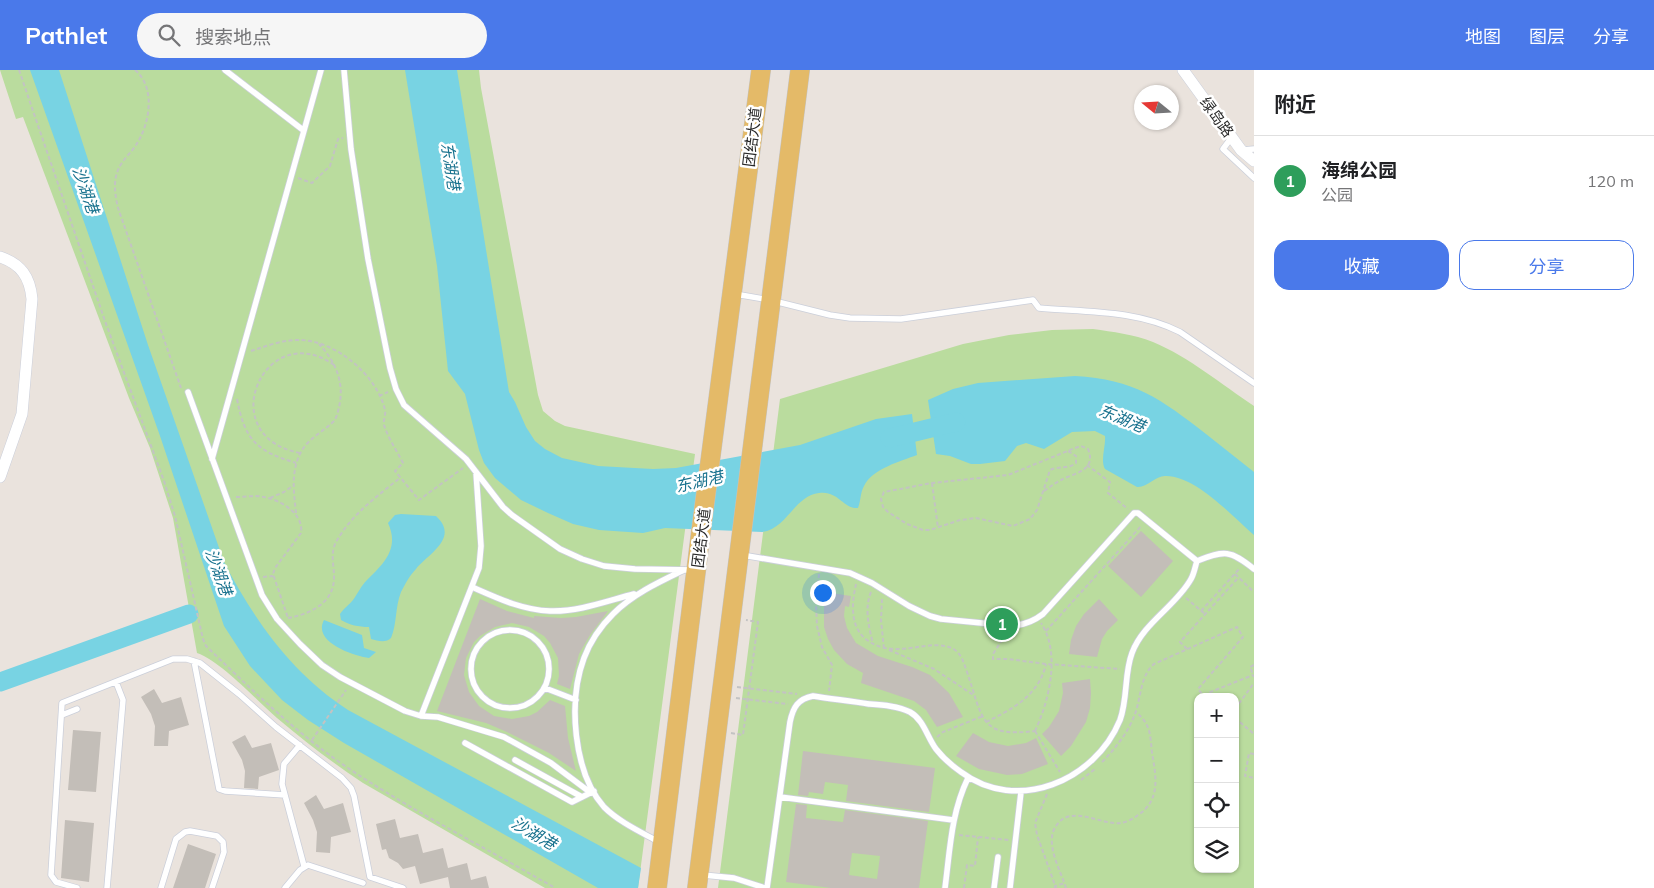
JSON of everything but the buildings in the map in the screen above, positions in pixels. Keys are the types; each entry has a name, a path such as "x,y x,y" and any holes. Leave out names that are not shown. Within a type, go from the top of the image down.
{"main road":[{"name":"团结大道","path":"658,881 690,570 700,539 712,455 761,70"},
{"path":"697,882 800,70"}],"street":[{"name":"绿岛路","path":"1183,70 1241,150 1254,161"},
{"path":"0,477 22,414 32,299 29,282 22,270 16,264 4,258"}],"lane":[{"path":"225,70 303,130"},
{"path":"212,459 321,70"},
{"path":"344,70 349,136 368,259 390,368 396,389 406,408 470,463 512,516 560,549 604,566 690,570"},
{"path":"1232,137 1223,149 1254,178"},
{"path":"1241,150 1254,149"},
{"path":"732,294 770,300 850,318 901,319 922,317 1033,300 1039,308 1143,318 1180,332 1254,383"},
{"path":"188,392 256,582 265,601 278,620 313,657 340,678 405,711 421,716 438,717 504,737 551,762 592,792 612,814 662,845"},
{"path":"421,716 479,568 481,558 476,471"},
{"path":"738,551 858,575 909,606 930,616 941,619 1012,626 1022,625 1038,618 1134,513 1138,513 1197,561"},
{"path":"1197,561 1216,554 1229,554 1240,558 1254,569"},
{"path":"697,882 734,878 766,888 790,722 795,705 803,699 813,696 891,706 908,711 920,721 931,742 941,755 968,778 1004,791 1021,792 1065,780 1092,760 1108,742 1123,709 1132,652 1142,634 1191,580 1197,561"},
{"path":"472,587 515,605 550,611 580,608 639,593 690,570"},
{"path":"592,792 576,735 576,700 579,675 588,648 612,615 639,593"},
{"path":"517,630 531,636 542,646 548,659 549,674 545,688 535,700 522,707 500,707 487,701 477,690 472,676 472,661 478,647 489,637 502,631 517,630"},
{"path":"77,888 59,884 54,881 51,875 62,703 173,659 194,660 215,674 276,727 342,778 351,788 370,877 363,886 308,865 304,866 285,888"},
{"path":"194,660 219,789 285,795"},
{"path":"107,888 123,700 116,682"},
{"path":"545,688 576,700"},
{"path":"62,715 77,709"},
{"path":"464,744 572,802 592,792"},
{"path":"300,745 284,764 282,784 304,866"},
{"path":"515,760 582,797"},
{"path":"945,888 953,820 960,795 968,778"},
{"path":"1010,888 1021,792"},
{"path":"780,797 953,820"},
{"path":"161,888 176,839 185,832 190,831 217,836 223,842 224,852 212,888"},
{"path":"994,888 998,857"},
{"path":"370,877 403,888"}],"path":[{"path":"19,70 105,321 164,481 175,516 206,646 283,718 347,767 380,788 555,888"},
{"path":"135,70 146,84 148,107 142,135 118,171 115,184 117,202 183,394 188,392"},
{"path":"290,176 312,183 330,166 338,139 349,136"},
{"path":"251,351 286,341 306,340 340,353 358,366 370,379 386,412 384,425 403,463 395,471 419,500 470,463"},
{"path":"288,618 273,574 275,568 301,533 302,527 296,513 294,485 296,463 300,453 310,440 336,418 340,404 341,386 336,366 318,343"},
{"path":"300,453 274,444 262,432 253,409 252,400 256,383 272,363 296,354 321,357 336,366"},
{"path":"234,382 242,419 253,440 269,454 296,463"},
{"path":"379,396 396,389"},
{"path":"1044,491 1062,479 1078,473 1088,465 1090,456 1086,447 1079,447 1068,451 1008,475 932,483 884,492 881,496 881,502 888,512 907,524 923,530 938,528 960,520 976,518 1013,526 1030,519 1037,510 1050,470 1076,463 1076,456 1068,451"},
{"path":"1088,465 1110,482 1108,493 1134,513"},
{"path":"278,620 305,614 326,601 333,584 332,555 336,542 354,517 401,478"},
{"path":"932,483 938,528"},
{"path":"270,498 294,485"},
{"path":"226,498 262,496 270,498 296,513"},
{"path":"1046,631 1146,520"},
{"path":"821,567 816,612 819,638 832,667 827,698"},
{"path":"1201,611 1235,574 1254,592"},
{"path":"858,575 853,597 854,621 860,634 873,644 934,669 976,696"},
{"path":"1187,649 1180,642 1239,577"},
{"path":"873,644 867,606 875,584"},
{"path":"884,590 880,620 885,649"},
{"path":"1180,592 1205,614"},
{"path":"1035,731 1046,699 1051,664 1050,646 1046,631 1038,618"},
{"path":"729,733 743,735 758,622 743,620"},
{"path":"1012,626 999,644 992,659 1129,669"},
{"path":"1076,782 1091,772 1108,756 1124,736 1136,712 1145,678 1154,664 1236,627 1243,637 1198,689 1203,694 1254,676 1250,667 1254,665"},
{"path":"885,649 938,646 957,651 963,659 986,722 993,729 1004,733 1035,731"},
{"path":"986,722 1015,707 1028,697 1040,680 1046,664"},
{"path":"1239,704 1254,683"},
{"path":"735,687 813,696"},
{"path":"312,740 342,696"},
{"path":"734,697 795,705"},
{"path":"1066,888 1052,846 1052,836 1057,824 1065,818 1081,816 1111,823 1122,823 1133,819 1143,812 1152,801 1156,785 1150,732 1146,721 1136,712"},
{"path":"931,742 943,732 983,716"},
{"path":"1239,721 1254,734"},
{"path":"1035,731 1065,780"},
{"path":"1254,754 1249,753 1245,776 1254,778"},
{"path":"1053,792 1047,794 1035,823 1055,887 1064,883"},
{"path":"952,834 1016,841"},
{"path":"964,888 967,865 975,866 978,837"}],"green space":[{"path":"0,70 479,70 538,395 543,411 555,421 565,426 695,454 638,888 545,888 363,783 287,727 217,664 197,653 173,518 150,448 129,398 23,117 16,119"},
{"path":"1093,329 1146,339 1192,363 1254,406 1254,888 718,888 780,399 963,344 1009,335 1052,330"}],"water":[{"name":"沙湖港","path":"30,70 59,70 148,345 224,562 248,605 276,644 309,680 348,710 641,868 638,888 598,888 344,743 308,720 282,700 250,666 224,626 159,433"},
{"path":"405,70 457,70 509,392 526,427 535,441 545,449 562,458 598,466 653,469 676,468 800,445 876,419 912,414 917,455 887,466 873,475 863,489 858,508 848,506 831,494 819,493 810,495 778,525 771,530 762,532 665,528 643,533 599,530 573,524 521,500 495,478 484,463 465,394 448,371 437,266"},
{"path":"1075,376 1114,381 1146,393 1175,411 1254,472 1254,535 1201,489 1177,477 1161,477 1144,486 1137,487 1105,469 1103,461 1105,436 1095,431 1072,432 1044,449 1026,443 1017,446 1005,461 971,464 950,456 936,454 928,400 953,389 978,383"},
{"path":"395,515 436,516 443,524 445,531 440,545 414,571 403,589 399,598 391,638 384,641 371,639 369,627 361,627 344,622 341,620 340,614 384,562 391,548 392,541 388,523"},
{"path":"324,620 362,635 364,648 376,652 369,658 345,651 336,646 324,635 322,628"}],"waterway":[{"name":"东湖港","path":"890,438 956,422"},
{"path":"0,682 189,614"}],"place":[{"name":"海绵公园","path":"1002,624"}]}
